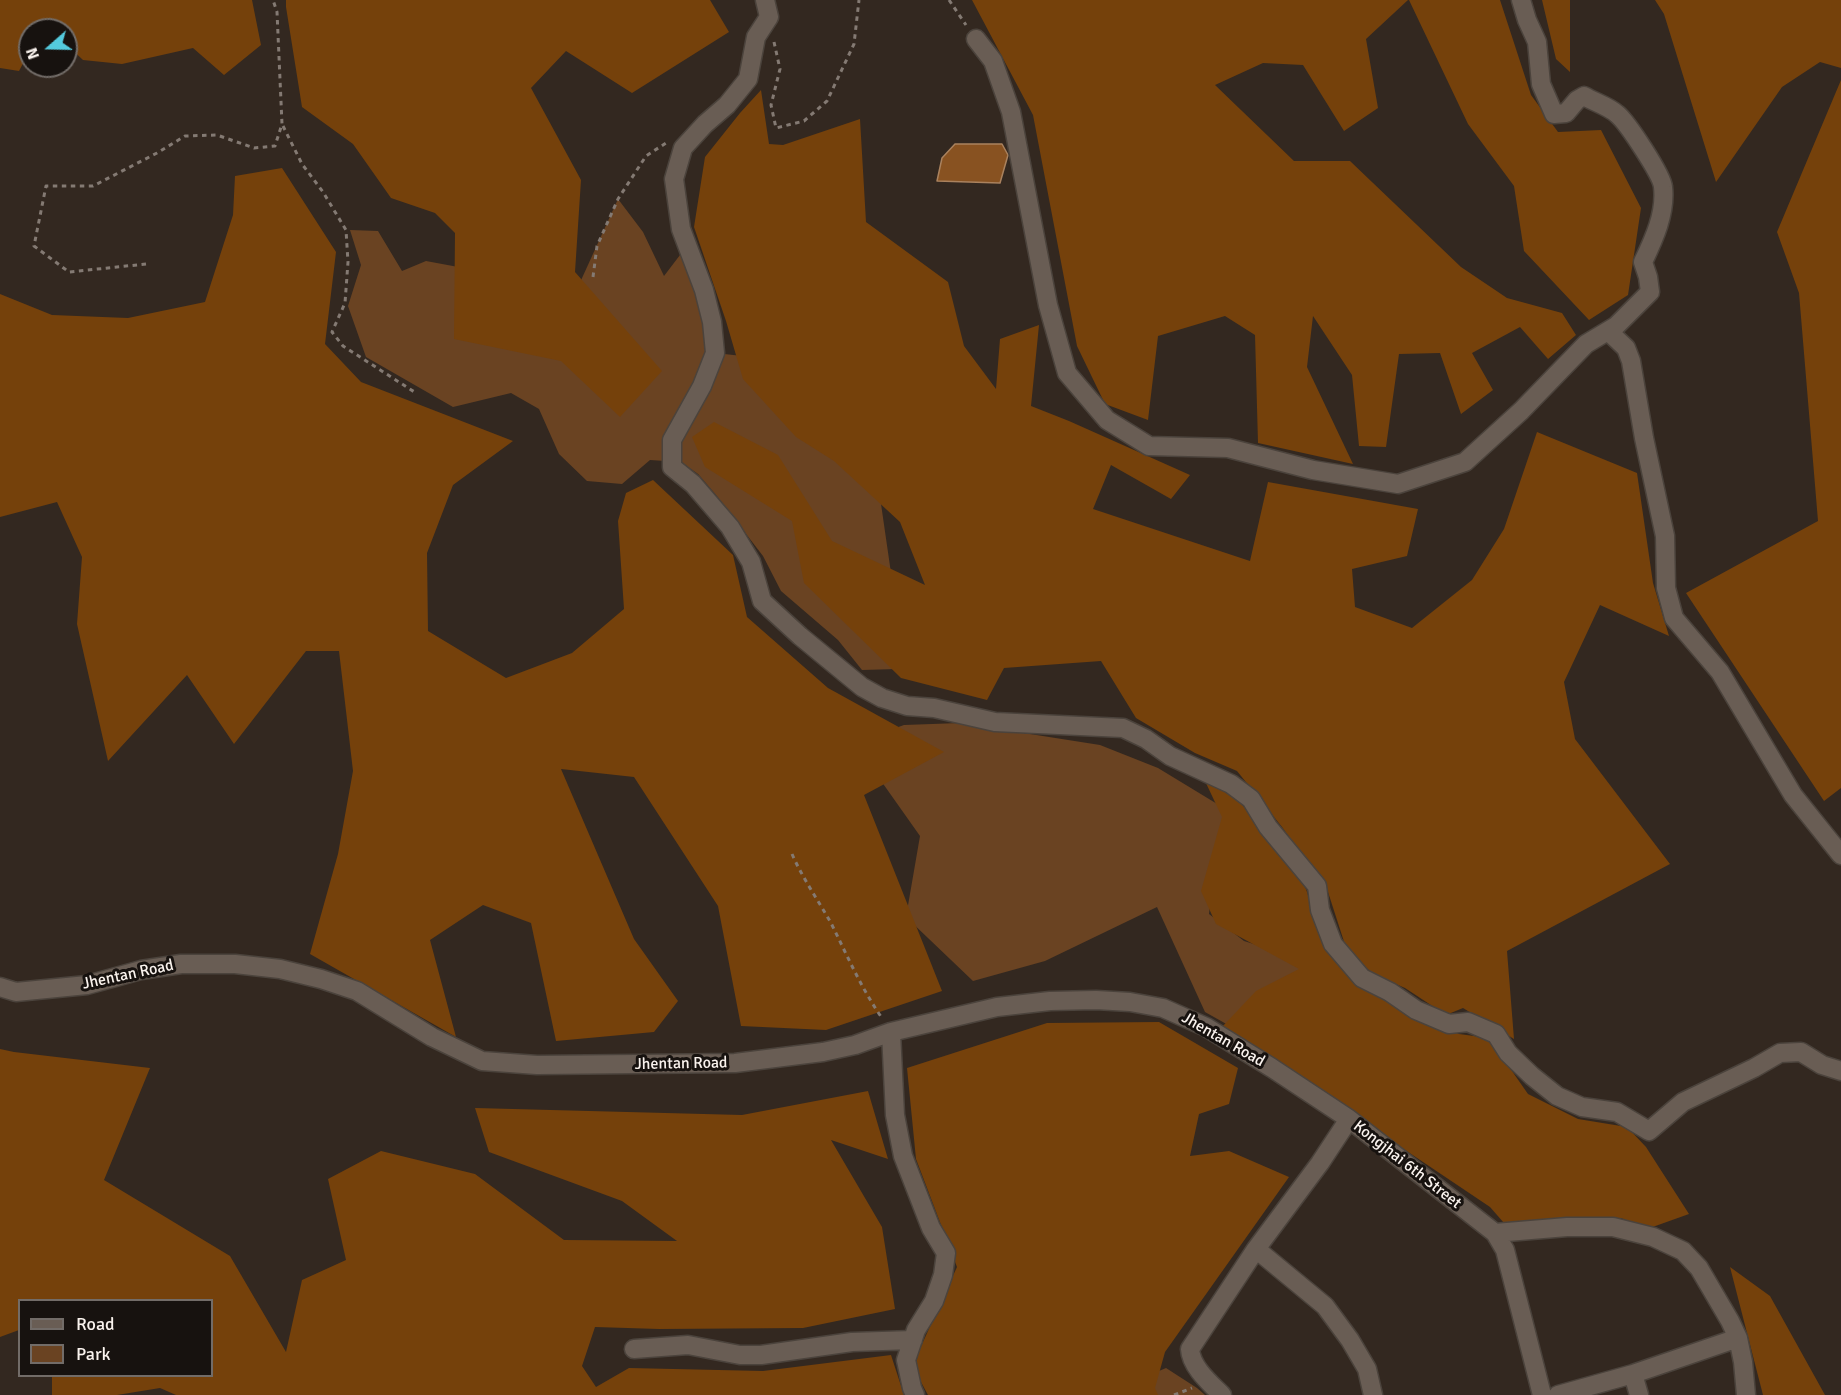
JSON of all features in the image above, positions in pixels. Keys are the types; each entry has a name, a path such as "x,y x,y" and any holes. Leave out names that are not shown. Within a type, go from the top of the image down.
{"street":[{"path":"976,39 993,61 1011,112 1048,305 1067,373 1107,420 1149,446 1228,448 1313,470 1398,484 1465,462 1521,411 1586,344 1616,326 1650,292 1643,262 1656,236 1663,204 1664,184 1629,129 1616,113 1584,96 1577,100 1566,113 1554,114 1542,84 1537,42 1521,0"},
{"path":"767,8 756,37 748,79 727,105 683,148 674,179 681,229 704,290 712,322 715,352 702,386 672,440 672,467 693,484 730,527 751,562 762,601 862,687 882,698 907,706 934,708 995,722 1123,728 1146,739 1170,756 1231,784 1251,799 1275,836 1317,886 1320,910 1333,944 1362,978 1390,992 1416,1010 1449,1024 1468,1022 1496,1034 1508,1053 1532,1076 1565,1100 1582,1107 1617,1112 1649,1131 1683,1102 1780,1053 1801,1052 1822,1065 1841,1071"},
{"path":"1608,331 1626,348 1631,362 1644,438 1665,536 1666,588 1674,618 1720,672 1793,795 1841,855"},
{"name":"Jhentan Road","path":"0,987 16,992 87,985 141,970 181,964 235,964 280,969 357,991 432,1037 482,1061 537,1065 735,1063 823,1052 855,1045 891,1032 997,1007 1050,1001 1130,1002 1163,1008 1206,1028 1272,1068 1348,1119"},
{"path":"891,1032 895,1115 903,1156 931,1228 946,1253 943,1275 934,1301 916,1330 906,1360 915,1395"},
{"name":"Kongjhai 6th Street","path":"1222,1395 1206,1379 1190,1356 1190,1349 1256,1250 1320,1163 1348,1119 1495,1233 1505,1250 1542,1395"},
{"path":"1495,1233 1568,1227 1613,1227 1653,1237 1683,1251 1699,1268 1738,1338 1746,1395"},
{"path":"1256,1250 1325,1306 1350,1340 1367,1369 1373,1395"},
{"path":"1558,1395 1633,1374 1738,1338"},
{"path":"634,1349 688,1345 740,1355 761,1355 852,1342 913,1340"},
{"path":"1633,1374 1640,1395"}],"path":[{"path":"146,264 69,272 34,246 46,186 93,186 186,136 217,135 254,148 275,146 282,124 277,12 273,0"},
{"path":"767,8 780,69 771,105 776,128 804,121 827,101 854,44 859,0"},
{"path":"948,0 976,39"},
{"path":"282,124 302,164 323,192 346,230 348,262 345,303 332,332 343,346 416,393"},
{"path":"592,277 597,246 618,199 645,156 669,142"},
{"path":"792,854 800,873 830,921 869,1000 891,1032"},
{"path":"1174,1395 1193,1388"}],"green space":[{"path":"618,199 643,232 664,276 680,255 704,261 694,268 715,353 761,358 880,497 891,573 897,669 862,670 838,640 781,591 763,556 716,495 698,474 681,462 650,460 622,484 587,481 559,454 539,409 511,393 453,407 366,357 348,306 361,265 350,230 378,231 402,271 426,261 469,269 562,322"},
{"path":"960,723 1100,745 1158,768 1232,813 1216,853 1209,914 1244,941 1321,965 1246,1035 1205,1012 1157,907 1045,961 973,981 906,917 920,836 879,778 876,735 904,725"},
{"path":"1166,1368 1205,1395 1103,1395"}],"shaded area":[{"path":"0,0 252,0 261,45 224,75 193,48 122,64 83,60 78,55 78,18 18,18 18,71 0,68"},
{"path":"286,0 710,0 729,32 632,93 566,51 531,88 581,180 575,272 662,371 620,417 561,361 454,339 455,233 435,213 391,198 353,144 302,107"},
{"path":"972,0 1408,0 1366,39 1378,108 1344,131 1303,65 1263,63 1215,85 1294,161 1350,161 1461,267 1507,298 1562,313 1576,335 1548,359 1520,327 1472,353 1493,390 1461,414 1440,353 1399,354 1386,447 1359,446 1352,375 1313,316 1307,367 1353,464 1258,443 1255,335 1225,316 1158,336 1148,420 1105,404 1077,346 1033,115"},
{"path":"1409,0 1500,0 1531,95 1558,132 1601,130 1641,208 1628,295 1589,320 1524,251 1514,186 1468,124"},
{"path":"1542,0 1570,0 1570,72 1556,59"},
{"path":"1655,0 1841,0 1841,68 1820,62 1782,87 1716,182 1664,14"},
{"path":"1841,80 1841,788 1824,801 1686,593 1818,521 1799,293 1777,232"},
{"path":"761,90 769,144 783,145 860,119 866,222 948,282 964,346 996,389 1000,339 1039,325 1031,406 1190,475 1171,499 1111,465 1093,509 1250,561 1268,482 1418,509 1407,556 1352,569 1355,607 1412,628 1472,580 1504,529 1537,432 1637,473 1653,583 1669,636 1600,605 1564,682 1575,739 1670,864 1507,951 1514,1039 1463,1008 1446,1015 1405,988 1375,975 1348,954 1328,892 1282,827 1237,771 1195,753 1136,718 1101,661 1004,668 987,700 901,678 804,583 792,521 705,467 692,437 714,422 778,455 832,541 925,585 900,522 834,461 796,437 743,379 694,227 705,157"},
{"path":"955,144 1002,144 1008,155 1000,183 937,181 942,158"},
{"path":"282,168 336,252 325,344 361,382 513,441 453,485 427,553 428,631 506,678 572,653 624,609 618,521 626,493 653,480 733,555 747,617 828,688 944,752 864,795 942,991 826,1030 741,1026 718,906 634,777 561,769 634,939 678,1001 654,1032 556,1041 531,923 483,905 430,940 456,1037 310,954 338,854 353,771 339,651 306,651 234,744 187,675 108,761 77,624 82,557 57,502 0,517 0,294 52,315 128,318 205,302 233,215 235,176"},
{"path":"1205,781 1236,797 1287,860 1306,889 1326,951 1389,1003 1459,1034 1489,1038 1528,1094 1578,1119 1627,1127 1646,1147 1689,1214 1647,1229 1621,1218 1504,1223 1490,1207 1222,1027 1256,991 1299,969 1216,924 1201,891 1222,817"},
{"path":"1159,1022 1238,1068 1229,1104 1199,1114 1190,1156 1229,1151 1289,1177 1165,1352 1155,1388 1158,1395 928,1395 915,1371 918,1353 957,1267 916,1159 907,1068 1047,1023"},
{"path":"0,1049 150,1068 104,1180 230,1256 286,1352 302,1280 346,1260 328,1179 381,1151 475,1174 564,1240 677,1241 622,1201 489,1152 475,1108 742,1115 868,1091 888,1159 831,1140 882,1227 895,1309 803,1328 595,1327 582,1366 596,1387 629,1368 763,1371 891,1355 904,1395 176,1395 160,1388 117,1395 52,1395 52,1377 213,1377 213,1299 18,1299 18,1330 0,1337"},
{"path":"1730,1267 1770,1296 1825,1395 1763,1395"}]}
